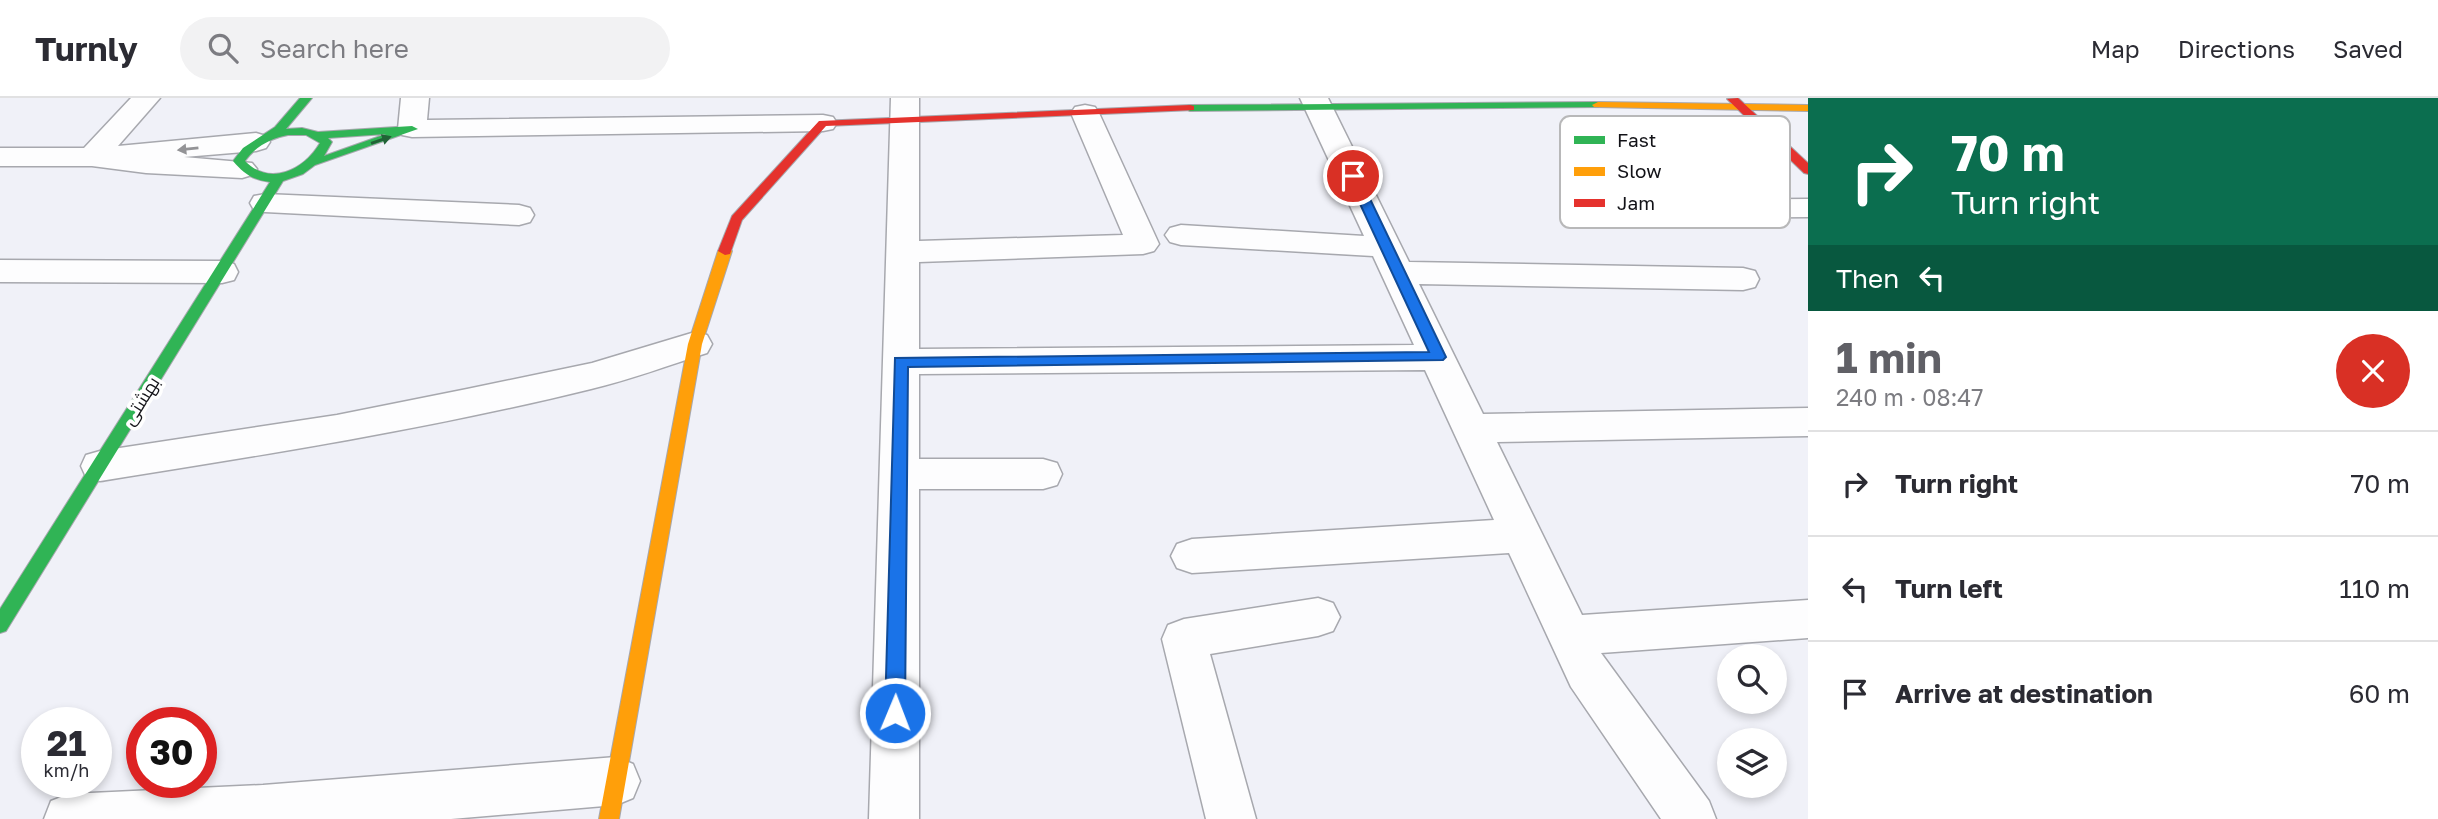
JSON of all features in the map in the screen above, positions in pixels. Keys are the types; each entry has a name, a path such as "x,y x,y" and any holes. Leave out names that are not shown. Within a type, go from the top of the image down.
{"street":[{"path":"92,157 146,98"},
{"path":"306,98 239,161 242,169 272,190 519,215"},
{"path":"314,133 315,98"},
{"path":"412,129 415,98"},
{"path":"0,157 92,157 314,133 412,129 823,124 905,108 1085,113 1119,105 1317,102 1736,102 1808,108"},
{"path":"1317,102 1587,672 1691,819"},
{"path":"1736,102 1751,116"},
{"path":"894,819 905,108"},
{"path":"902,252 1143,244 1085,113"},
{"path":"69,819 613,800 695,344 736,219 823,124"},
{"path":"272,190 317,162 412,129"},
{"path":"314,133 326,142 325,151 317,162"},
{"path":"1790,153 1808,170"},
{"path":"92,157 146,164 242,169"},
{"name":"بهشتی","path":"0,625 272,190"},
{"path":"1790,208 1808,208"},
{"path":"1181,235 1393,260 1744,279"},
{"path":"0,271 222,272"},
{"path":"100,467 337,429 467,403 593,376 695,344"},
{"path":"901,362 1438,357"},
{"path":"1472,428 1808,422"},
{"path":"899,474 1042,474"},
{"path":"1192,556 1523,535"},
{"path":"1231,819 1184,639 1318,617"},
{"path":"1570,635 1808,619"}],"traffic: fast":[{"path":"274,134 295,131 314,134 326,142 319,154 299,171 273,179 260,177 239,161 247,150 279,129 306,98"},
{"path":"1190,108 1598,105"},
{"path":"317,162 412,129 320,135"},
{"path":"0,625 279,177"}],"traffic: slow":[{"path":"1598,105 1808,108"},
{"path":"609,819 695,344 725,251"}],"traffic: jam":[{"path":"1733,99 1751,116"},
{"path":"725,251 736,219 823,123 1190,108"},
{"path":"1790,153 1808,170"}],"route":[{"path":"895,713 901,362 1438,357 1353,176"}]}
